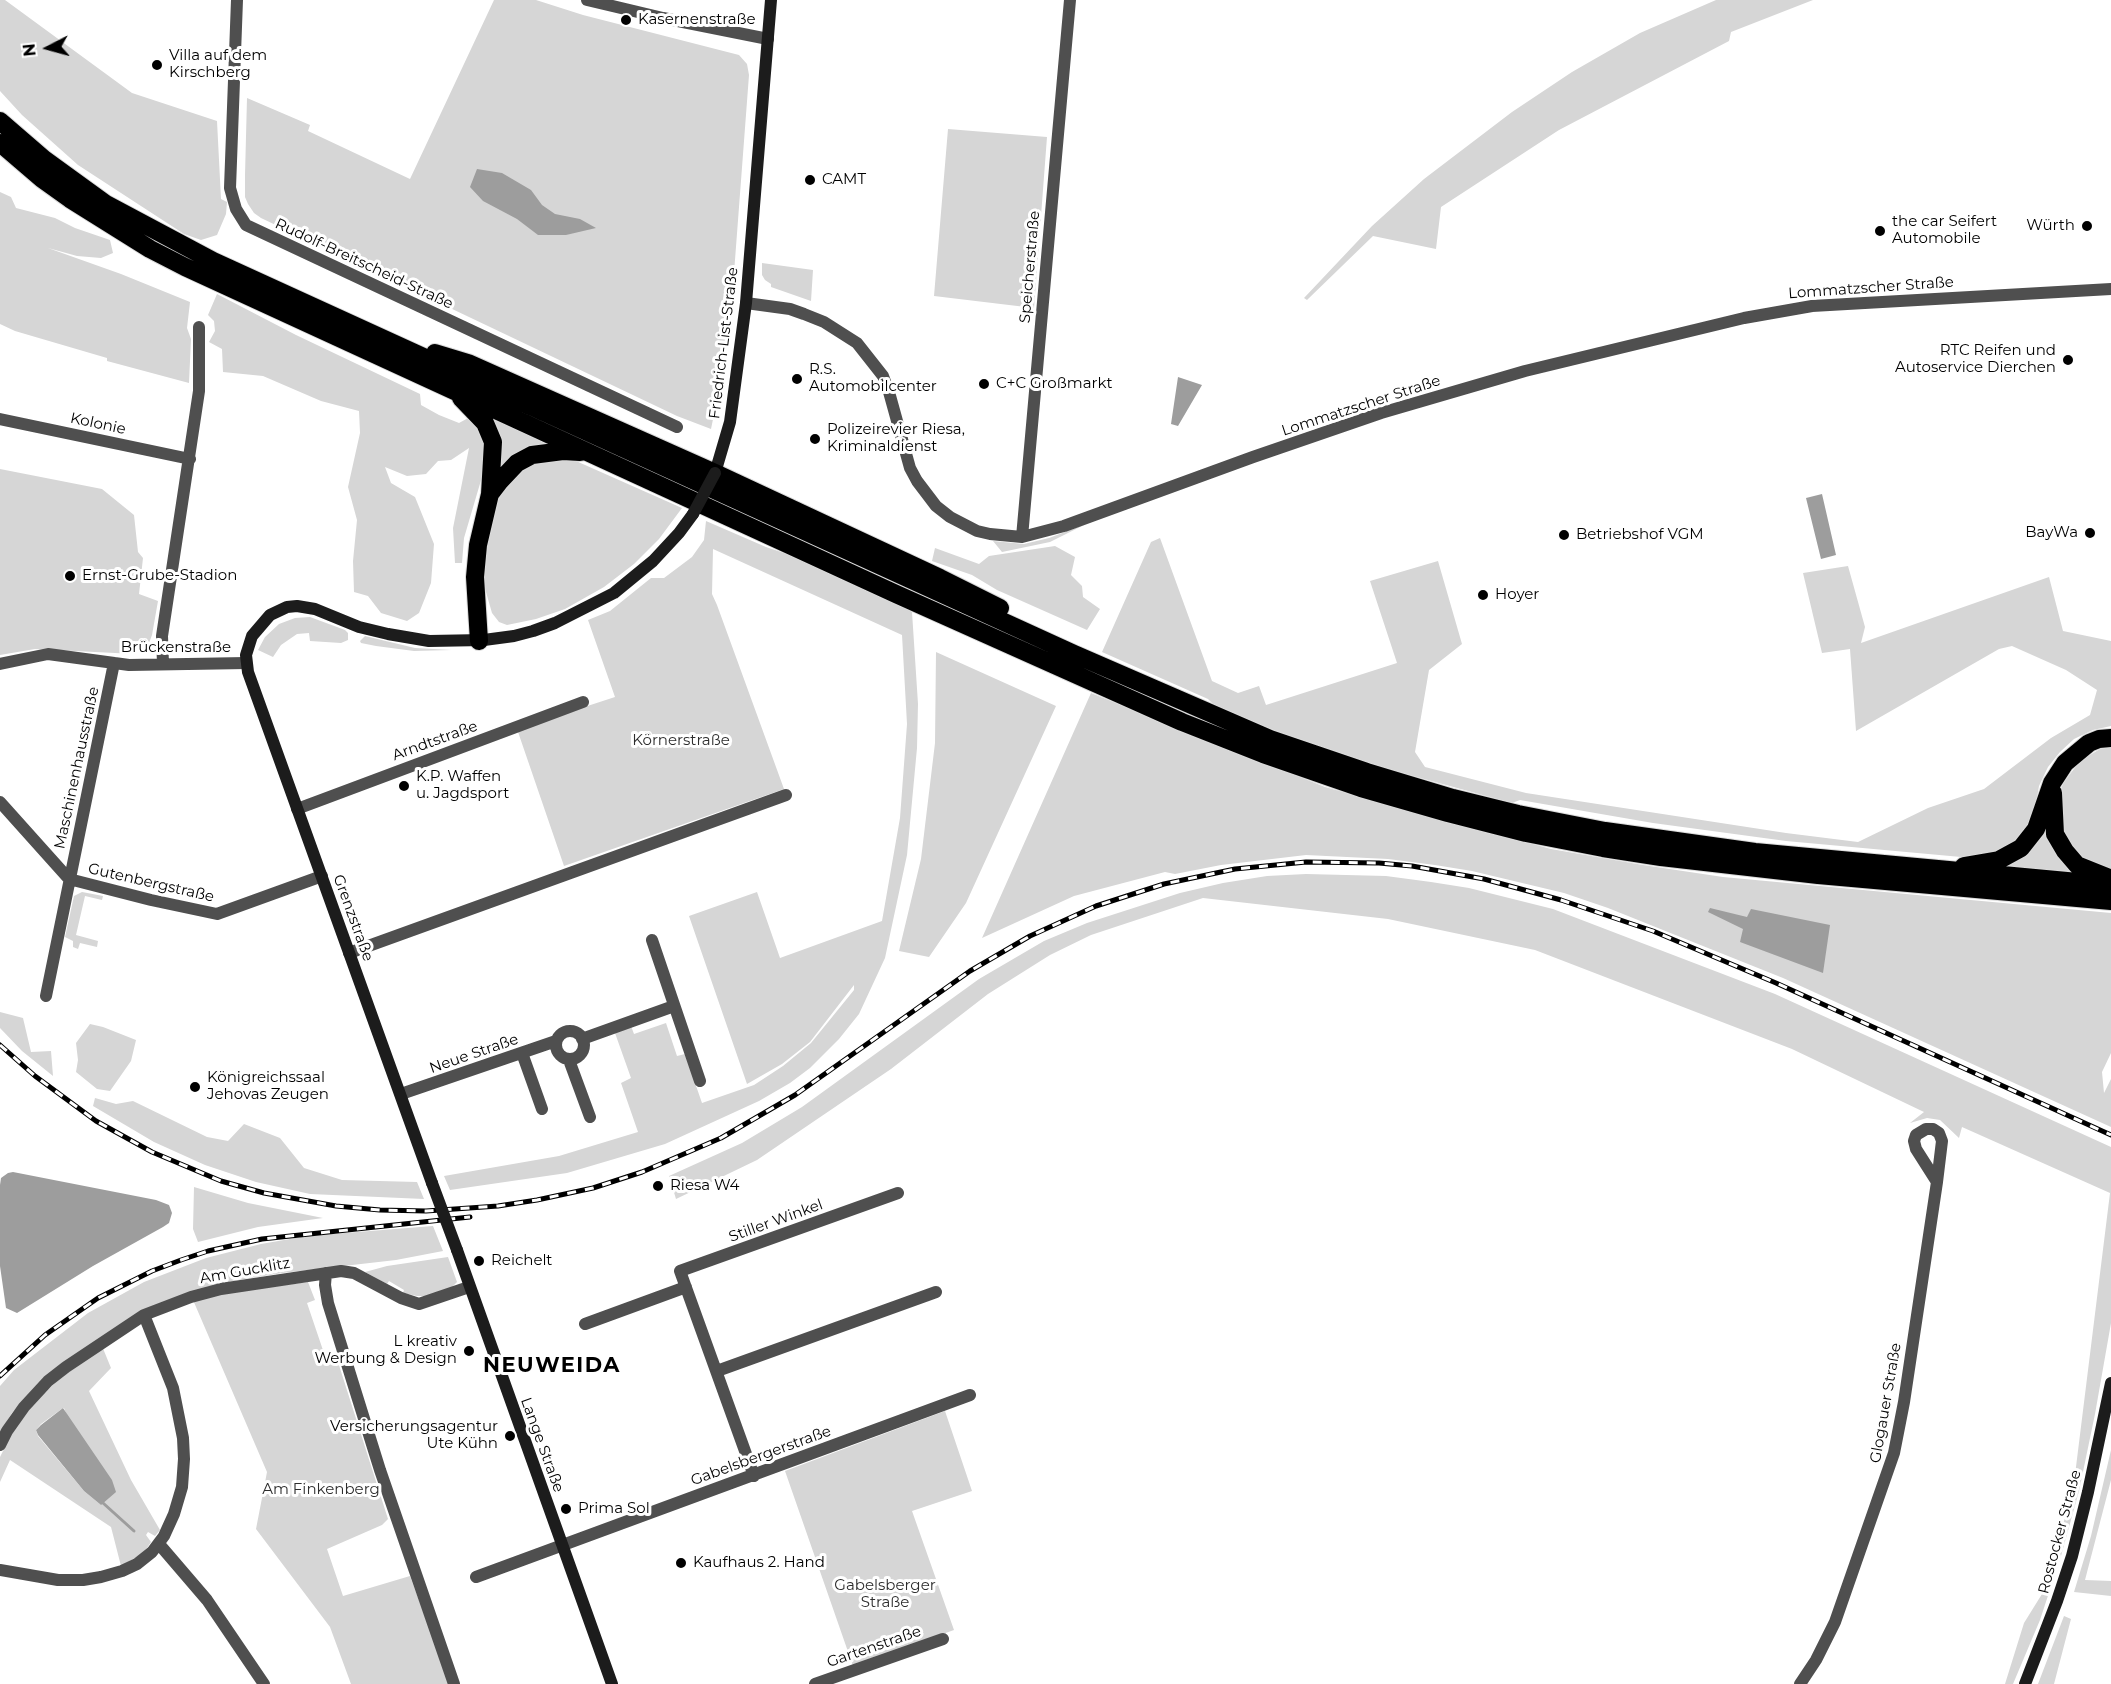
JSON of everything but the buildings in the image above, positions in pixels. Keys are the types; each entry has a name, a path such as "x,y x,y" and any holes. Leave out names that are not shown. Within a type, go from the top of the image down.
{"highway":[{"path":"0,121 71,179 106,204 213,261 1025,632 1270,739 1358,770 1453,798 1529,816 1654,839 1755,852 2111,885"},
{"path":"0,143 42,179 70,199 150,249 896,594 1182,722 1263,754 1383,794 1526,833 1661,858 1818,875 2111,901"},
{"path":"416,354 430,351 468,363 715,473 1002,609 1025,632"},
{"path":"450,388 485,423 493,441 490,494 478,545 475,577 478,640"},
{"path":"490,494 517,463 532,455 563,451 590,453"},
{"path":"1939,870 1999,860 2021,848 2036,829 2052,783 2065,763 2089,743 2111,738"},
{"path":"2052,783 2055,834 2065,851 2077,865 2111,879"}],"street":[{"name":"Rudolf-Breitscheid-Straße","path":"237,0 230,188 236,209 246,225 677,427"},
{"path":"587,0 768,39"},
{"name":"Friedrich-List-Straße","path":"246,663 249,644 255,630 270,615 292,606 304,606 360,627 410,639 447,642 478,640 514,636 544,628 614,593 653,561 693,514 715,473 730,422 746,303 771,0"},
{"name":"Speicherstraße","path":"1022,537 1070,0"},
{"name":"Lommatzscher Straße","path":"746,303 790,309 804,314 824,322 857,344 883,376 910,468 936,506 963,525 984,533 1022,537 1064,526 1253,456 1381,413 1525,371 1733,320 1778,310 1821,305 2111,289"},
{"path":"163,664 162,636 190,459 200,377 200,327"},
{"name":"Kolonie","path":"0,419 190,459"},
{"name":"Brückenstraße","path":"0,664 48,654 114,663 246,663"},
{"name":"Maschinenhausstraße","path":"46,996 114,663"},
{"name":"Grenzstraße","path":"246,663 251,683 402,1094 432,1182"},
{"name":"Arndtstraße","path":"297,808 583,702"},
{"path":"349,953 786,795"},
{"name":"Gutenbergstraße","path":"0,802 69,879 151,900 217,914 322,876"},
{"path":"652,940 700,1081"},
{"path":"582,1039 674,1006"},
{"path":"568,1060 577,1058 583,1052 582,1039 574,1032 567,1031 556,1041 556,1048 559,1055 568,1060 590,1117"},
{"name":"Neue Straße","path":"402,1094 556,1041"},
{"path":"522,1053 542,1109"},
{"name":"Lange Straße","path":"432,1182 612,1684"},
{"name":"Glogauer Straße","path":"1800,1684 1816,1660 1835,1622 1890,1470 1904,1402 1937,1182"},
{"name":"Stiller Winkel","path":"686,1287 680,1271 898,1193"},
{"name":"Am Gucklitz","path":"0,1445 14,1421 48,1381 144,1315 191,1296 214,1290 341,1271 354,1273 401,1298 419,1304 469,1287"},
{"path":"326,1273 328,1303 380,1470 454,1684"},
{"path":"585,1324 686,1287 754,1476"},
{"path":"717,1371 936,1292"},
{"path":"0,1570 58,1580 92,1579 114,1575 131,1568 144,1560 159,1544 179,1498 184,1459 183,1438 175,1394 144,1315"},
{"name":"Rostocker Straße","path":"2025,1684 2072,1556 2111,1383"},
{"name":"Gabelsbergerstraße","path":"476,1577 970,1395"},
{"path":"159,1544 212,1607 264,1684"},
{"name":"Gartenstraße","path":"815,1684 943,1639"}],"green space":[{"path":"0,0 5,0 132,93 217,121 221,199 227,202 226,214 217,235 201,240 184,234 78,165 22,115 0,91"},
{"path":"494,0 536,0 583,15 739,55 747,64 749,75 734,273 719,390 711,429 677,416 261,218 248,204 245,197 247,98 310,125 308,131 410,179"},
{"path":"1716,0 1813,0 1731,32 1729,41 1559,130 1441,207 1436,249 1373,236 1307,300 1304,298 1372,226 1424,179 1512,112 1572,72 1640,33"},
{"path":"948,129 1047,137 1034,308 934,296"},
{"path":"0,192 11,197 16,208 55,218 75,228 110,240 113,253 101,258 77,256 48,248 190,302 187,328 191,339 189,383 107,361 107,358 15,331 0,324"},
{"path":"762,263 813,270 811,301 771,287 762,275"},
{"path":"217,294 296,335 420,394 421,405 439,415 459,423 470,417 485,438 484,470 464,538 462,563 455,563 453,528 469,448 451,460 438,461 426,474 407,476 385,467 391,483 415,497 434,544 431,583 419,613 407,621 381,613 368,596 354,592 353,561 357,520 348,487 360,433 359,411 321,401 263,376 223,372 222,349 209,342 215,331 214,321 208,315"},
{"path":"479,409 556,444 497,475"},
{"path":"567,457 682,508 659,539 634,564 604,587 565,609 536,619 507,625 499,622 492,613 482,578 497,499 521,466"},
{"name":"Ernst-Grube-Stadion","path":"0,469 102,489 134,515 138,552 143,558 139,594 158,601 152,635 146,651 138,643 132,648 135,654 35,649 0,655"},
{"name":"Körnerstraße","path":"706,521 793,556 912,612 918,704 917,748 907,855 885,958 859,1014 839,1039 810,1068 759,1101 665,1144 567,1173 450,1190 444,1176 559,1156 638,1132 621,1083 631,1078 615,1033 631,1026 634,1034 666,1023 677,1056 685,1054 702,1103 754,1085 783,1066 811,1043 854,990 854,985 810,1042 782,1064 747,1084 689,916 757,892 780,958 882,921 900,818 907,724 902,635 713,549 712,594 784,789 564,866 517,729 615,697 588,620 610,611 651,578 664,578 692,557 704,540"},
{"path":"1086,524 1050,542 1002,552 993,541 1024,544 1049,538"},
{"path":"1160,538 1212,681 1238,693 1259,686 1266,705 1397,663 1370,581 1438,561 1462,644 1429,670 1415,752 1425,767 1526,793 1858,842 1928,808 1984,789 2051,738 2090,715 2097,690 2066,670 2012,646 1999,649 1856,731 1850,649 1822,653 1803,573 1848,566 1865,627 1861,643 2049,577 2063,631 2111,641 2111,726 2093,730 2074,739 2060,752 2048,767 2039,786 2034,815 2016,843 2001,852 1972,858 1786,841 1653,823 1520,800 1512,803 1373,765 1305,742 1218,709 1208,699 1102,652 1151,542"},
{"path":"1055,546 1075,557 1071,575 1082,586 1083,597 1100,609 1087,630 997,590 972,575 932,561 935,548 979,564 989,556"},
{"path":"310,617 345,630 348,633 348,640 341,643 310,641 309,633 297,634 281,645 273,657 258,650 265,637 279,624 295,618"},
{"path":"365,636 415,648 452,650 414,651 376,646 361,643 360,641"},
{"path":"936,652 1056,706 966,903 929,957 899,951 921,859 935,743"},
{"path":"1091,693 1325,787 1551,849 1723,877 2111,913 2111,1053 2102,1072 2104,1093 2111,1079 2111,1127 1783,978 1608,908 1564,893 1472,871 1388,859 1306,855 1221,865 1175,874 1165,872 1074,896 982,938"},
{"path":"2111,747 2111,872 2083,862 2065,840 2059,793 2064,782 2080,761 2100,749"},
{"path":"2046,818 2085,876 1991,869"},
{"path":"1306,874 1386,876 1431,882 1469,888 1553,909 1775,994 2111,1147 2111,1323 2095,1414 2079,1491 2061,1556 2040,1620 2013,1684 2005,1684 2024,1623 2042,1594 2073,1491 2110,1193 1962,1127 1959,1138 1940,1120 1927,1118 1910,1123 1924,1112 1792,1049 1535,950 1388,919 1203,898 1091,935 1050,955 988,994 891,1069 757,1160 676,1199 669,1176 742,1143 802,1107 979,979 1044,941 1087,923 1180,893 1267,876"},
{"path":"82,892 103,896 102,900 85,896 76,935 98,941 97,947 80,943 78,949 73,947 73,941 65,937 74,896"},
{"path":"0,1012 23,1018 31,1052 51,1051 53,1076 22,1051 0,1028"},
{"path":"90,1024 136,1040 131,1061 110,1091 97,1089 76,1072 78,1060 76,1043"},
{"path":"95,1098 116,1104 133,1101 207,1137 228,1141 244,1124 280,1138 304,1168 342,1180 417,1182 424,1199 310,1194 256,1182 205,1165 154,1142 93,1106"},
{"path":"194,1187 248,1203 323,1218 258,1227 198,1242 193,1229"},
{"path":"433,1226 443,1251 396,1260 232,1281 156,1306 17,1407 0,1432 0,1386 14,1370 88,1313 144,1282 206,1258 261,1244 307,1236"},
{"path":"448,1257 457,1282 451,1288 428,1296 403,1293 404,1290 389,1281 387,1284 365,1272 387,1266"},
{"name":"Am Finkenberg","path":"308,1282 315,1300 307,1303 328,1365 338,1362 388,1519 382,1525 327,1549 343,1596 410,1576 450,1684 351,1684 330,1627 256,1529 267,1472 193,1300 225,1293"},
{"path":"102,1346 111,1368 89,1391 131,1480 160,1530 155,1536 148,1532 146,1535 151,1542 147,1548 121,1566 111,1527 10,1460 0,1482 0,1457 13,1431 35,1402 56,1382","holes":["64,1408 101,1505 84,1491 38,1436 36,1430 41,1424"]},
{"name":"Gabelsberger Straße","path":"945,1411 972,1491 912,1511 954,1630 853,1666 785,1471"},
{"path":"2111,1450 2111,1480 2085,1580 2111,1581 2111,1596 2074,1592 2091,1536"},
{"path":"2064,1616 2071,1619 2054,1684 2038,1684"}],"shaded area":[{"path":"477,169 502,173 531,190 542,205 555,214 580,219 596,228 566,235 538,235 517,219 483,201 470,187"},
{"path":"1178,377 1202,385 1178,426 1171,424"},
{"path":"1822,494 1836,555 1821,559 1806,498"},
{"path":"1710,908 1747,917 1751,909 1830,925 1823,973 1740,942 1743,929 1708,912"},
{"path":"13,1172 156,1200 169,1205 172,1213 169,1223 163,1227 93,1266 17,1313 6,1308 0,1266 0,1185 1,1178"},
{"path":"63,1408 112,1480 116,1492 101,1505 84,1491 36,1430"}],"waterway":[{"path":"103,1503 134,1531"}],"railway":[{"path":"0,1045 35,1076 96,1121 152,1152 221,1181 264,1193 336,1206 380,1210 426,1211 498,1206 593,1188 642,1172 721,1138 795,1095 970,971 1030,936 1096,906 1164,884 1235,869 1306,862 1379,863 1412,866 1484,879 1561,900 1653,931 1776,983 2111,1135"},
{"path":"0,1376 45,1335 98,1298 152,1271 181,1260 208,1251 262,1239 470,1217"}],"place":[{"name":"Kasernenstraße","path":"626,20"},
{"name":"Villa auf dem Kirschberg","path":"157,65"},
{"name":"CAMT","path":"810,180"},
{"name":"Würth","path":"2087,226"},
{"name":"the car Seifert Automobile","path":"1880,231"},
{"name":"RTC Reifen und Autoservice Dierchen","path":"2068,360"},
{"name":"R.S. Automobilcenter","path":"797,379"},
{"name":"C+C Großmarkt","path":"984,384"},
{"name":"Polizeirevier Riesa, Kriminaldienst","path":"815,439"},
{"name":"BayWa","path":"2090,533"},
{"name":"Betriebshof VGM","path":"1564,535"},
{"name":"Ernst-Grube-Stadion","path":"70,576"},
{"name":"Hoyer","path":"1483,595"},
{"name":"K.P. Waffen u. Jagdsport","path":"404,786"},
{"name":"Königreichssaal Jehovas Zeugen","path":"195,1087"},
{"name":"Riesa W4","path":"658,1186"},
{"name":"Reichelt","path":"479,1261"},
{"name":"L kreativ Werbung & Design","path":"469,1351"},
{"name":"Versicherungsagentur Ute Kühn","path":"510,1436"},
{"name":"Prima Sol","path":"566,1509"},
{"name":"Kaufhaus 2. Hand","path":"681,1563"}],"district":[{"name":"NEUWEIDA","path":"552,1366"}]}
